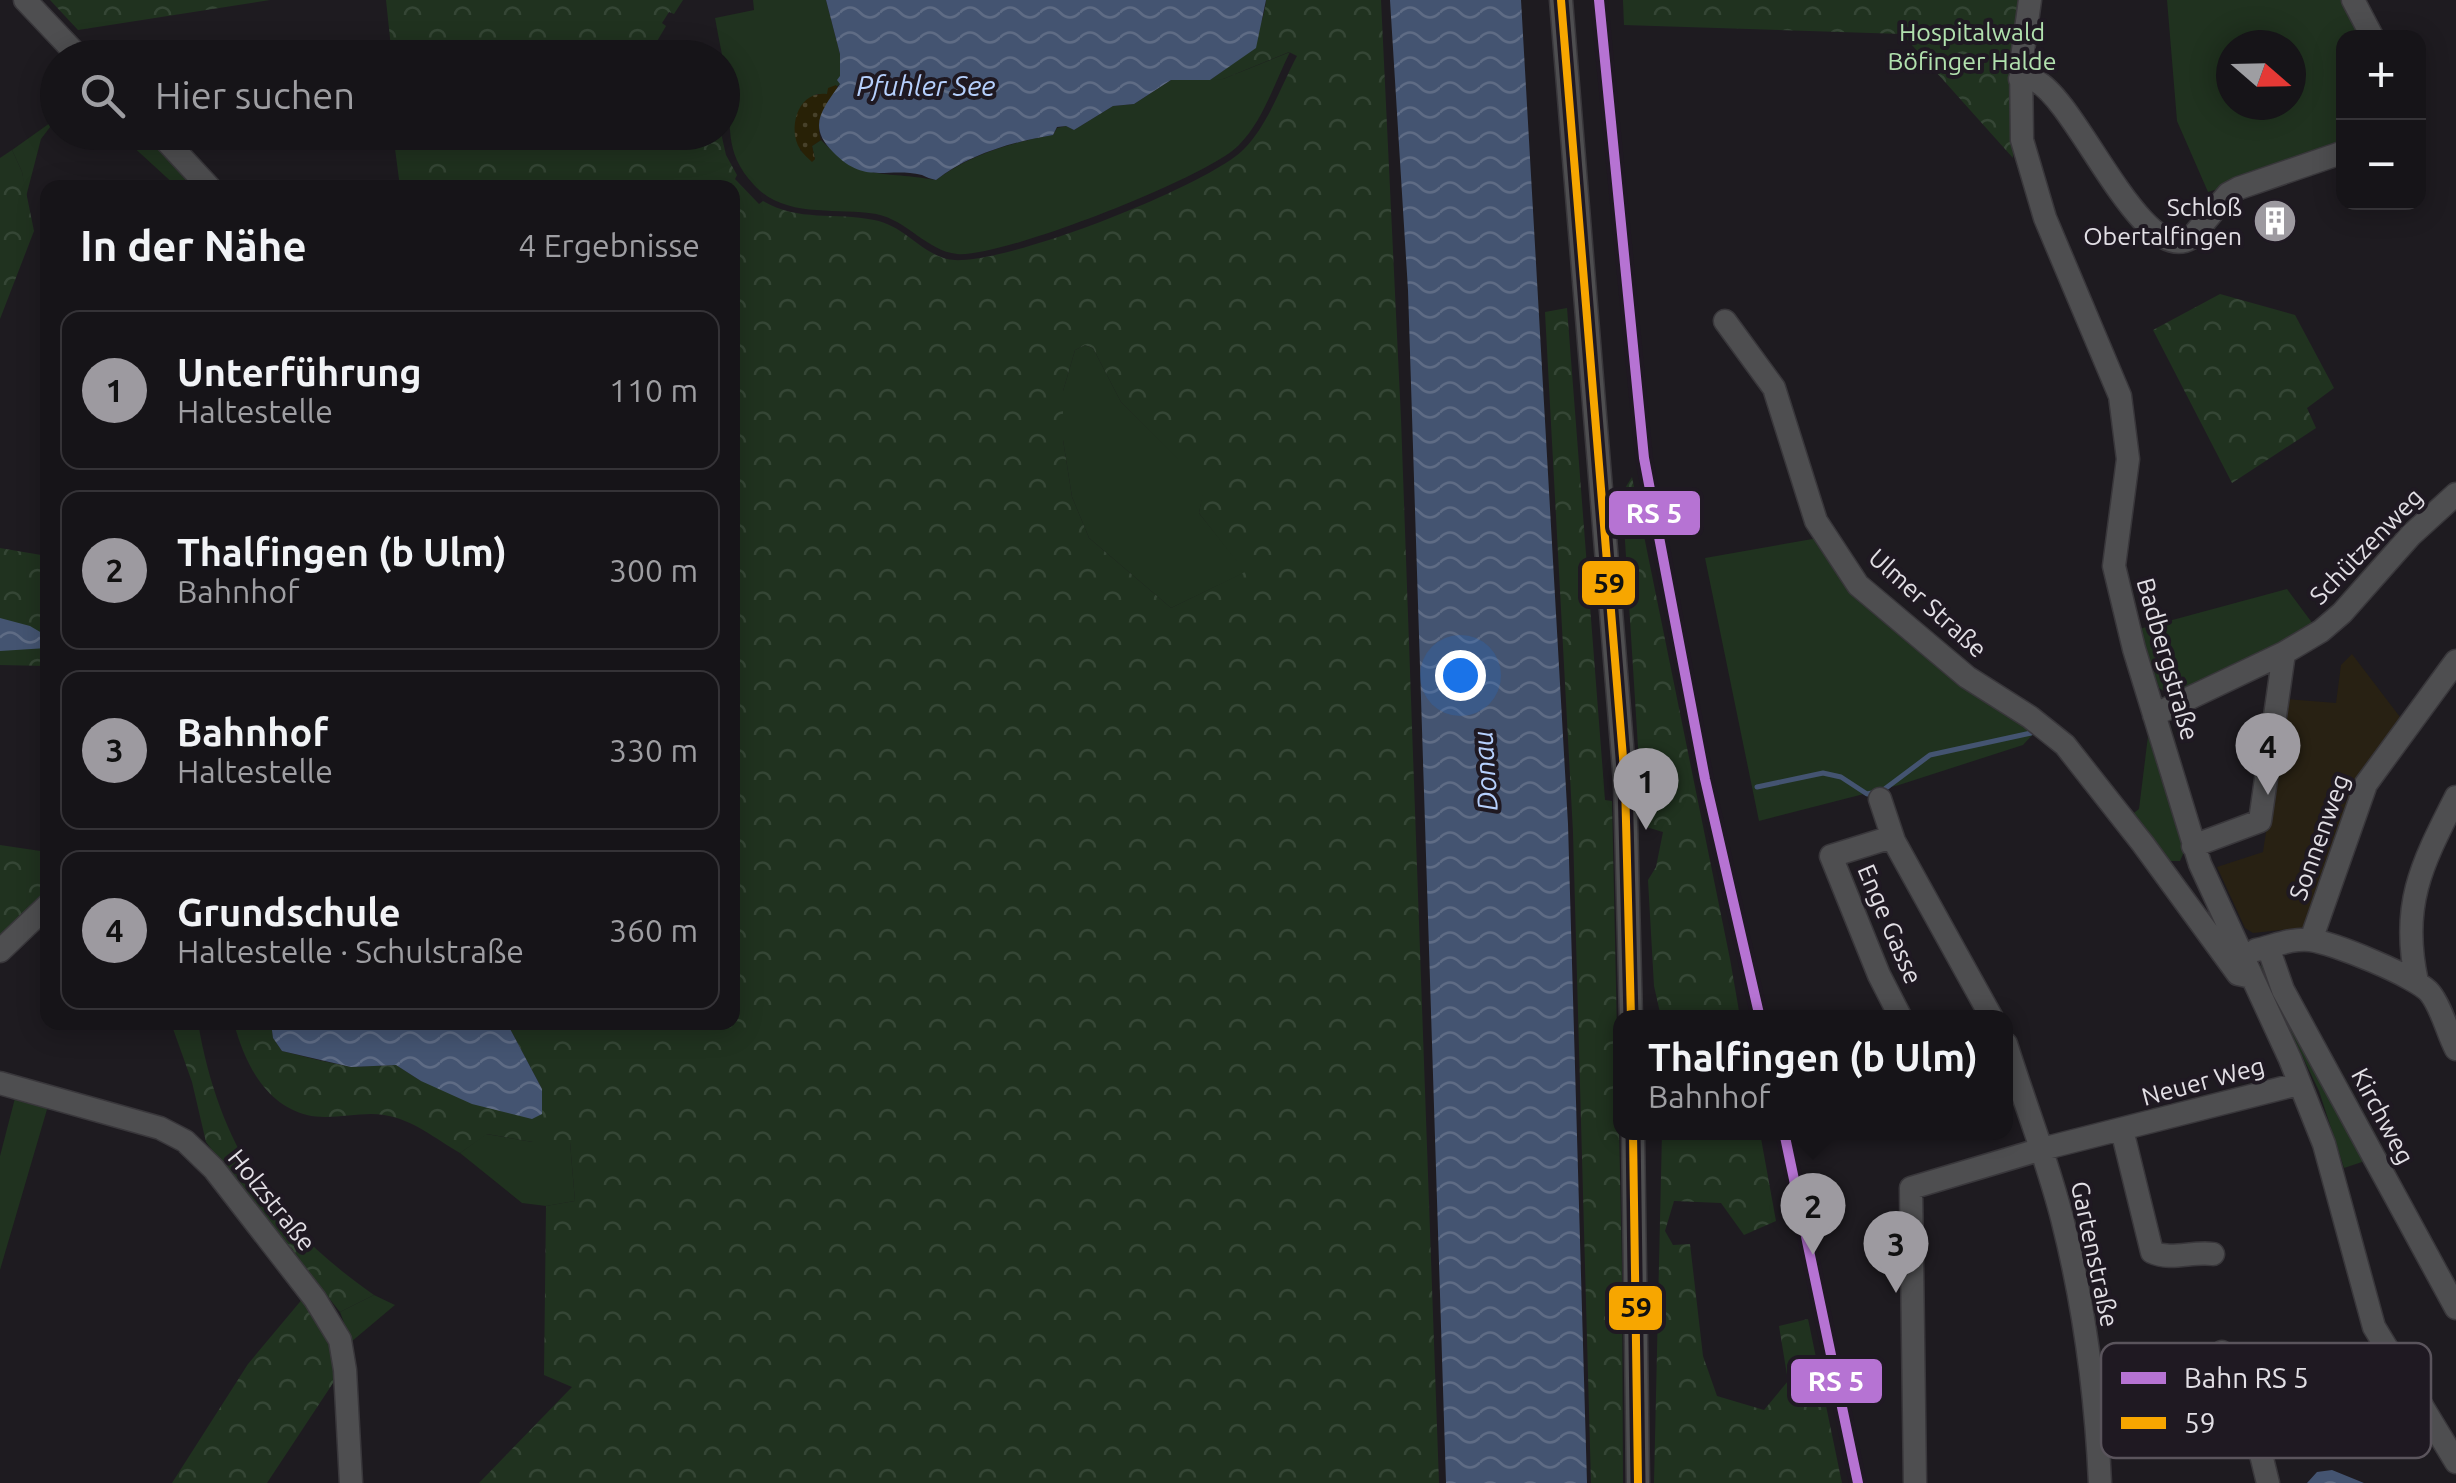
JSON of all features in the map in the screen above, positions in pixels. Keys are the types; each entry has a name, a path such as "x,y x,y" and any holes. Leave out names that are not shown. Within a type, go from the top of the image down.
{"street":[{"path":"25,0 63,40"},
{"path":"1561,0 1625,782 1631,1010"},
{"name":"Badbergstraße","path":"2030,0 2020,78 2022,140 2030,176 2120,396 2128,459 2114,566 2118,590 2197,855 2252,976"},
{"path":"2353,0 2370,30"},
{"path":"2020,78 2036,81 2046,90 2147,227 2169,242 2191,238 2228,194 2239,188 2336,155"},
{"path":"175,150 203,180"},
{"name":"Ulmer Straße","path":"1724,321 1774,388 1816,521 1858,585 1967,677 2057,738 2080,762 2238,974 2252,976 2338,1187 2356,1269 2374,1327 2384,1343"},
{"name":"Schützenweg","path":"2154,715 2304,643 2342,614 2456,494"},
{"path":"2167,876 2260,821 2284,653"},
{"name":"Sonnenweg","path":"2311,940 2366,784 2456,661"},
{"path":"2417,982 2410,933 2411,906 2423,867 2456,797"},
{"path":"1880,799 1892,837 1988,1010"},
{"name":"Enge Gasse","path":"1892,837 1831,856 1897,1010"},
{"path":"0,951 40,913"},
{"path":"2244,954 2311,940 2336,946 2417,982 2432,996 2456,1050"},
{"name":"Kirchweg","path":"2268,948 2284,990 2456,1308"},
{"name":"Gartenstraße","path":"2013,1064 2042,1149 2076,1278 2096,1422 2100,1483"},
{"name":"Holzstraße","path":"0,1083 160,1128 185,1141 214,1169 304,1284 340,1340 351,1483"},
{"name":"Neuer Weg","path":"1914,1483 1911,1188 2042,1149 2298,1084"},
{"name":"Neuer Weg","path":"2122,1130 2152,1252 2164,1258 2194,1251 2213,1254"},
{"path":"1634,1140 1638,1483"},
{"name":"Ulmer Straße","path":"2431,1421 2456,1462"},
{"path":"2262,1458 2268,1483"}],"shaded area":[{"path":"2352,654 2400,717 2357,782 2308,927 2253,933 2245,928 2217,867 2263,852 2286,699 2336,703 2341,665"}],"green space":[{"path":"50,0 270,0 78,30"},
{"path":"386,0 683,0 662,23 666,26 658,40 390,40"},
{"path":"753,0 826,0 840,54 840,84 827,94 816,94 800,150 812,161 812,146 821,140 862,169 936,180 991,151 1053,135 1057,128 1066,126 1074,130 1113,106 1134,104 1171,80 1223,79 1290,52 1255,125 1239,145 1220,159 1148,195 1057,230 1015,244 957,254 936,247 887,217 795,207 766,196 754,185 733,150 740,150 740,40 719,40 715,18 754,10"},
{"path":"1266,0 1381,0 1401,419 1439,1483 479,1483 572,1387 544,1375 546,1206 575,1201 570,1142 533,1142 487,1134 460,1153 394,1117 307,1115 279,1101 258,1079 236,1030 272,1030 282,1051 351,1067 396,1065 421,1081 542,1089 511,1030 740,1030 740,184 759,204 763,201 790,212 884,223 947,259 972,259 1052,239 1190,183 1244,149 1267,117 1297,56 1289,52 1223,79 1210,80 1231,65 1260,25","holes":["1085,345 1093,348 1121,402 1204,486 1199,513 1245,572 1171,608 1089,538 1072,497 1063,440 1063,391 1075,350"]},
{"name":"Hospitalwald Böfinger Halde","path":"1623,0 2024,0 2012,84 2013,158 1902,34 1624,25"},
{"path":"2167,0 2344,0 2359,30 2336,30 2336,151 2208,192 2177,121"},
{"path":"40,130 26,197 22,172 12,150"},
{"path":"12,150 22,172 34,231 0,319 0,158"},
{"path":"137,150 164,150 194,180 169,180"},
{"path":"395,150 725,150 737,175 735,179 399,180"},
{"path":"2220,294 2295,315 2334,388 2307,408 2316,428 2232,483 2153,330"},
{"path":"1567,308 1605,800 1612,801 1616,1010 1613,1010 1613,1140 1619,1140 1623,1483 1591,1483 1573,832 1545,312"},
{"path":"1085,345 1093,348 1121,402 1205,486 1199,513 1246,572 1171,608 1089,538 1072,497 1063,440 1063,391 1075,350"},
{"path":"1632,477 1739,1010 1659,1010 1654,986 1648,880 1656,867 1663,832 1643,826 1622,493"},
{"path":"1818,538 2039,728 2023,745 1899,785 1759,821 1705,558"},
{"path":"0,548 40,555 40,666 0,665"},
{"path":"2287,589 2313,624 2294,637 2171,696 2159,688 2139,629"},
{"path":"2148,736 2184,852 2180,861 2168,861 2131,815 2139,809"},
{"path":"0,845 40,851 40,898 0,937"},
{"path":"2262,965 2368,1160 2344,1168 2319,1091"},
{"path":"173,1030 199,1030 207,1067 236,1144 279,1210 306,1240 374,1295 340,1312 206,1142 192,1082"},
{"path":"15,1098 48,1106 0,1270 0,1156"},
{"path":"486,1134 533,1142 570,1142 575,1201 546,1206 522,1203 460,1153"},
{"path":"1662,1140 1761,1140 1776,1221 1744,1235 1721,1203 1674,1201 1665,1231 1673,1245 1690,1244 1703,1356 1717,1396 1764,1410 1788,1381 1779,1326 1808,1319 1842,1483 1654,1483"},
{"path":"374,1295 395,1305 351,1342 340,1312"},
{"path":"304,1297 331,1343 337,1377 267,1483 172,1483 248,1364"}],"sand":[{"path":"828,88 838,88 821,119 821,140 812,146 812,162 796,140 795,121 802,104 817,94 827,94"}],"water":[{"name":"Pfuhler See","path":"826,0 1266,0 1256,48 1210,80 1171,80 1134,104 1113,106 1074,130 1057,127 1053,135 991,151 936,180 909,173 856,169 825,143 820,118 840,84 840,54"},
{"name":"Donau","path":"1390,0 1521,0 1568,824 1587,1483 1446,1483 1408,290"},
{"path":"0,618 40,632 40,648 0,651"},
{"path":"272,1030 511,1030 542,1089 542,1114 532,1119 472,1104 396,1065 351,1067 282,1051"},
{"path":"2332,1470 2364,1483 2307,1483 2317,1472"}],"waterway":[{"path":"1757,787 1823,773 1841,777 1867,794 1882,791 1930,755 2031,733"}],"transit line":[{"name":"59","path":"1561,0 1625,782 1631,1010"},
{"path":"1599,0 1644,458 1705,779 1758,1010"},
{"name":"59","path":"1633,1140 1638,1483"},
{"path":"1786,1140 1858,1483"}],"place":[{"name":"Schloß Obertalfingen","path":"2275,221"},
{"name":"Grundschule","path":"2268,795"},
{"name":"Unterführung","path":"1646,830"},
{"name":"Thalfingen (b Ulm)","path":"1813,1255"},
{"name":"Bahnhof","path":"1896,1293"}]}
